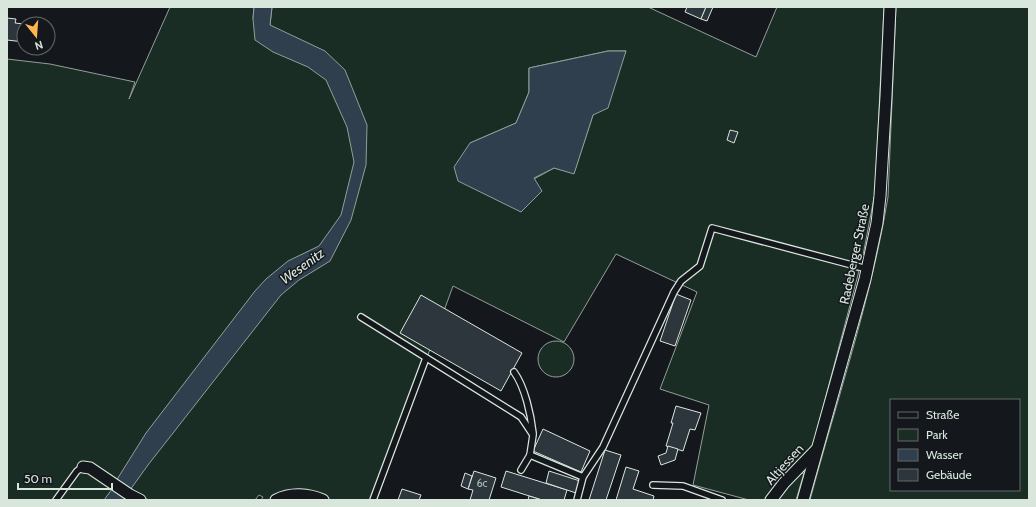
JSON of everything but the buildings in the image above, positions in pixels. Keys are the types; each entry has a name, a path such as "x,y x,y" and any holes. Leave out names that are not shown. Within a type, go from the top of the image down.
{"street":[{"name":"Radeberger Straße","path":"803,500 867,269 877,223 880,196 890,7"},
{"name":"Altjessen","path":"771,500 784,482 818,448"},
{"path":"84,467 90,468 109,482 140,500"},
{"path":"276,500 291,495 302,495 314,496 323,500"}],"lane":[{"path":"577,500 583,477 603,447 674,292 682,281 700,266 712,228 867,269"},
{"path":"361,317 521,417 533,435"},
{"path":"373,500 426,358"},
{"path":"514,372 519,379 531,419 533,435 530,455 521,470"},
{"path":"530,455 583,477"},
{"path":"56,500 77,471 84,467"},
{"path":"653,485 683,486 722,500"}],"green space":[{"path":"170,7 254,7 253,19 270,25 272,7 648,7 756,57 777,7 884,7 875,193 863,255 850,262 850,269 859,271 813,445 781,479 764,500 749,500 693,485 709,405 660,389 697,292 616,254 564,342 453,286 375,500 261,500 263,497 259,495 255,500 149,500 135,494 129,500 7,500 7,59 50,64 135,82 129,99","holes":["608,51 626,51 593,115 574,173 554,168 534,179 470,143 516,123 529,92 529,68"]},
{"path":"896,7 1029,7 1029,500 810,500 863,312 881,235 888,197"},
{"path":"560,341 569,346 573,352 573,366 569,372 560,377 552,377 543,372 539,366 538,355 543,346 549,342"},
{"path":"804,473 796,500 777,500 798,474"}],"water":[{"name":"Wesenitz","path":"254,7 272,7 270,25 325,51 345,70 367,125 366,165 351,220 330,261 299,280 281,295 130,490 116,481 146,433 255,291 266,279 288,261 319,246 341,215 354,162 347,127 326,80 308,67 273,52 255,40 253,19"},
{"path":"608,51 626,51 608,108 593,115 574,174 554,168 534,178 542,191 521,212 458,181 454,167 470,143 516,123 529,92 529,68"},
{"path":"112,489 126,498 125,500 104,500"}]}
